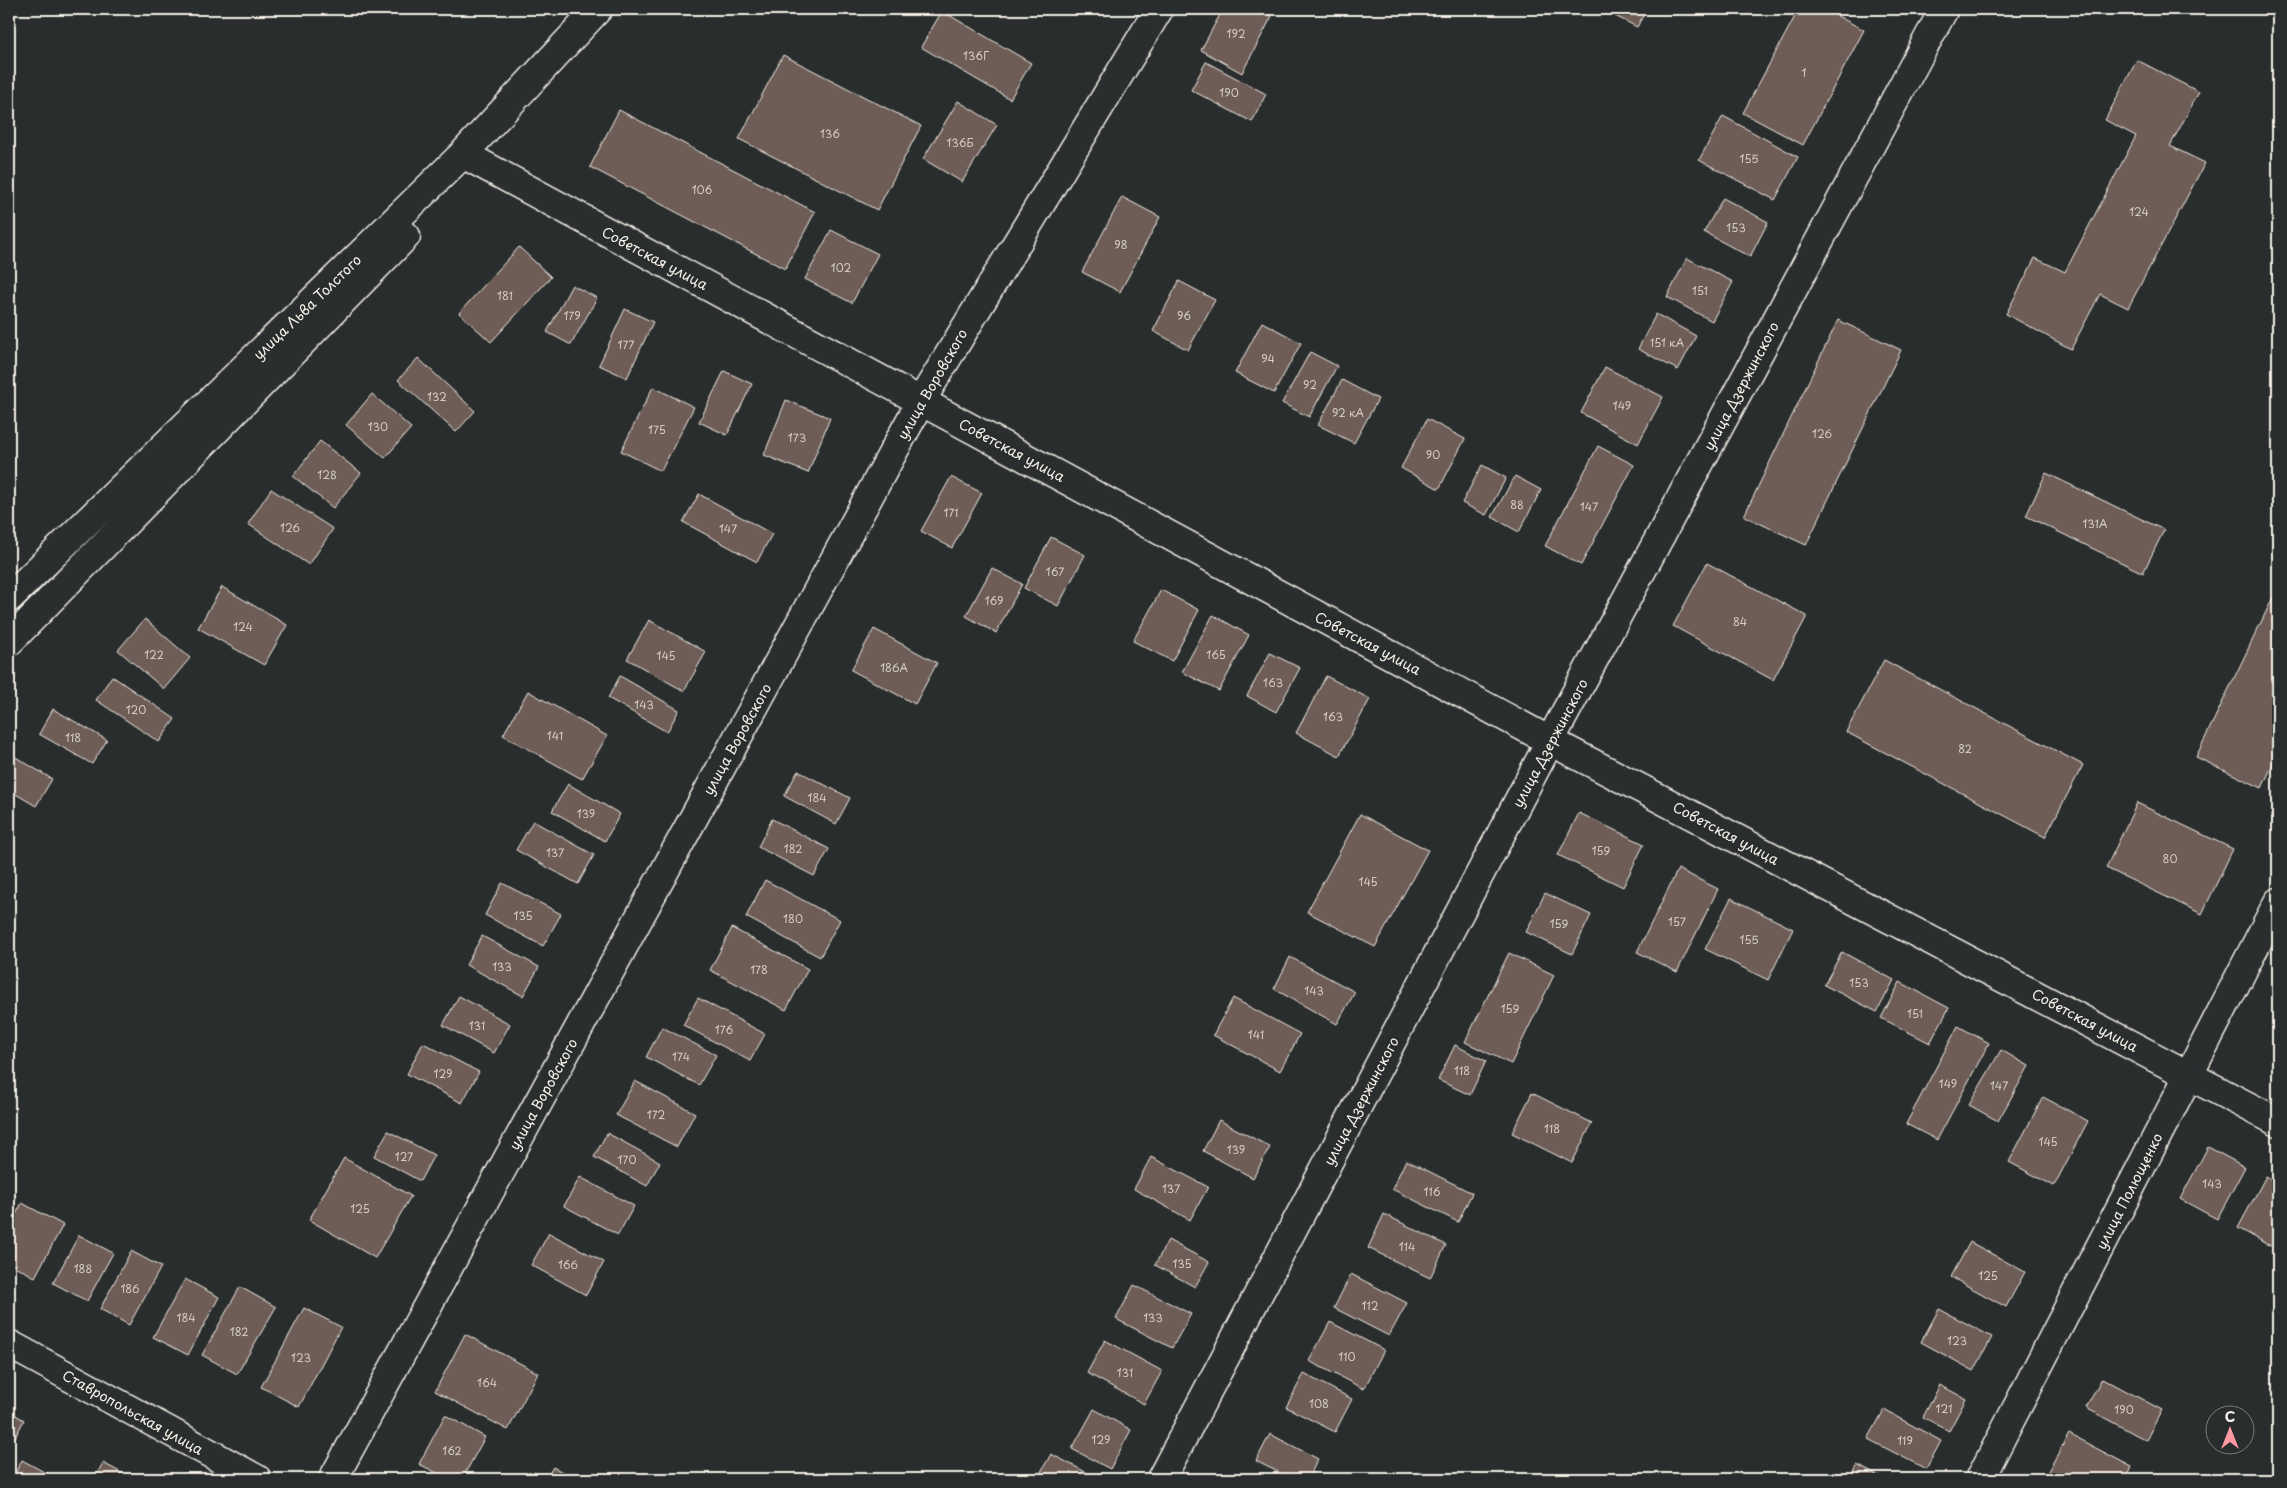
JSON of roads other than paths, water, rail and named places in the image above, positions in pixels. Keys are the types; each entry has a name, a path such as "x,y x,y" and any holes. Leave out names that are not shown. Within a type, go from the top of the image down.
{"street":[{"name":"улица Льва Толстого","path":"9,642 470,158 598,9"},
{"name":"улица Воровского","path":"333,1479 920,401 1158,9"},
{"name":"улица Дзержинского","path":"1161,1479 1550,741 1942,9"},
{"name":"улица Льва Толстого","path":"9,598 470,158"},
{"name":"Советская улица","path":"470,158 1550,741 2278,1122"},
{"name":"улица Полющенко","path":"1980,1479 2278,902"},
{"name":"Ставропольская улица","path":"9,1344 257,1479"}]}
